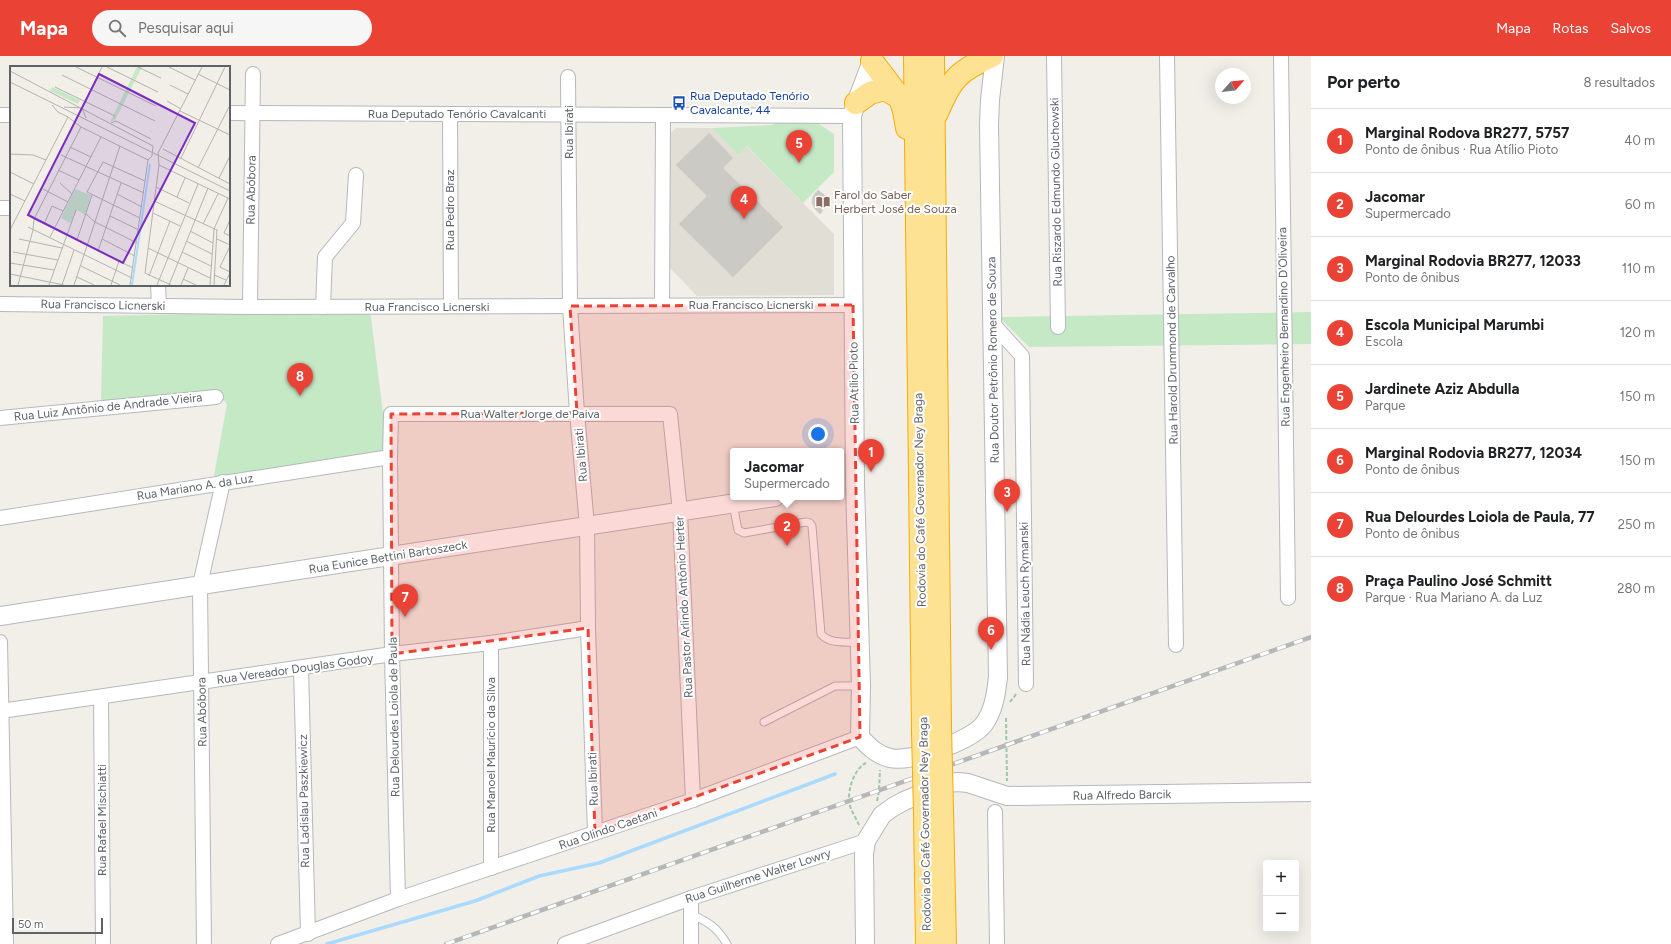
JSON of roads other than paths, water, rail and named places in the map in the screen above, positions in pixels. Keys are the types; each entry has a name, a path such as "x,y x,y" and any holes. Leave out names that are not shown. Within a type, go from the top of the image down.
{"highway":[{"name":"Rodovia do Café Governador Ney Braga","path":"915,56 916,174 932,736 933,811 927,944"},
{"name":"Rodovia do Café Governador Ney Braga","path":"932,736 933,56"},
{"path":"934,120 951,83 970,66 992,56"},
{"path":"872,59 900,98 904,111 916,174"},
{"path":"854,109 870,94 885,89 900,98"},
{"name":"Rodovia do Café Governador Ney Braga","path":"933,811 945,944"}],"street":[{"name":"Rua Doutor Petrônio Romero de Souza","path":"932,736 955,744 974,733 983,725 991,712 996,695 999,658 989,125 990,93 995,56"},
{"name":"Rua Riszardo Edmundo Gluchowski","path":"1054,56 1058,327"},
{"name":"Rua Harold Drummond de Carvalho","path":"1167,56 1176,645"},
{"name":"Rua Engenheiro Bernardino D'Oliveira","path":"1280,56 1288,598"},
{"name":"Rua Atílio Pioto","path":"860,737 860,642 848,486 853,304 854,109 872,59"},
{"name":"Rua Abóbora","path":"250,307 253,74"},
{"name":"Rua Ibirati","path":"568,77 570,306 577,413 587,526 588,628 595,834"},
{"name":"Rua Deputado Tenório Cavalcanti","path":"230,113 663,115 854,109"},
{"name":"Rua Pedro Braz","path":"450,114 450,306"},
{"path":"662,305 663,115"},
{"path":"323,307 325,257 353,223 356,174"},
{"path":"158,286 159,306"},
{"name":"Rua Francisco Licnerski","path":"0,304 323,307 853,304"},
{"name":"Rua Nádia Leuch Rymanski","path":"993,324 1022,356 1026,684"},
{"name":"Rua Luiz Antônio de Andrade Vieira","path":"0,418 216,397"},
{"name":"Rua Walter Jorge de Paiva","path":"391,414 670,414"},
{"name":"Rua Delourdes Loiola de Paula","path":"391,414 392,654 398,899"},
{"name":"Rua Pastor Arlindo Antônio Herter","path":"670,414 680,512 693,800"},
{"name":"Rua Mariano A. da Luz","path":"0,518 390,457"},
{"name":"Rua Abóbora","path":"204,944 200,585 223,482"},
{"name":"Rua Eunice Bettini Bartoszeck","path":"0,616 757,500"},
{"name":"Rua Vereador Douglas Godoy","path":"1,711 392,654 492,643 588,628"},
{"path":"0,642 2,903 6,944"},
{"name":"Rua Manoel Maurício da Silva","path":"491,868 492,643"},
{"name":"Rua Ladislau Paszkiewicz","path":"301,668 308,934"},
{"name":"Rua Rafael Mischiatti","path":"101,697 103,944"},
{"path":"860,737 867,746 881,754 891,758 902,759 932,736"},
{"name":"Rua Olindo Caetani","path":"278,944 398,899 693,800 860,737"},
{"name":"Rua Alfredo Barcik","path":"866,840 882,815 893,807 936,788 958,782 968,783 1007,796 1311,792"},
{"path":"995,812 997,944"},
{"path":"864,944 863,868 866,840"},
{"name":"Rua Guilherme Walter Lowry","path":"565,944 583,941 691,898 866,840"},
{"path":"691,898 691,944"}],"lane":[{"path":"733,504 738,530 744,533 810,523 812,526 821,634 825,638 843,642 860,642"},
{"path":"764,722 835,686 861,686"},
{"path":"691,914 708,922 721,934 727,944"}],"waterway":[{"path":"327,944 475,901 539,876 599,863 835,774"}],"railway":[{"path":"446,944 1311,637"}],"place":[{"name":"Rua Deputado Tenório Cavalcante, 44","path":"679,103"},
{"name":"Jardinete Aziz Abdulla","path":"799,163"},
{"name":"Farol do Saber Herbert José de Souza","path":"823,202"},
{"name":"Escola Municipal Marumbi","path":"744,219"},
{"name":"Praça Paulino José Schmitt","path":"300,396"},
{"name":"Marginal Rodova BR277, 5757","path":"871,472"},
{"name":"Marginal Rodovia BR277, 12033","path":"1007,512"},
{"name":"Jacomar","path":"787,546"},
{"name":"Rua Delourdes Loiola de Paula, 77","path":"405,617"},
{"name":"Marginal Rodovia BR277, 12034","path":"991,650"}]}
